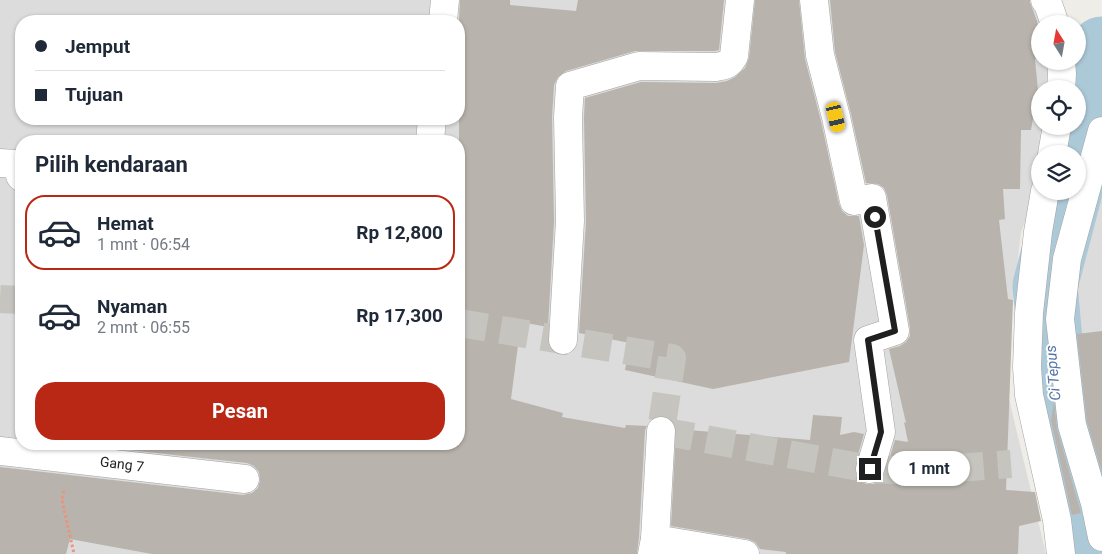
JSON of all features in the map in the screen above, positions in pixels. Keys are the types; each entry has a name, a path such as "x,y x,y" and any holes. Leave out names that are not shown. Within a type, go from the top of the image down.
{"street":[{"path":"444,15 445,0"},
{"path":"563,340 570,221 568,117 570,86 639,66 716,67 726,65 734,56 740,0"},
{"path":"814,0 820,55 836,117 854,201 872,198 895,331 868,340 881,432 870,469"},
{"path":"1044,0 1048,4 1051,15"},
{"path":"1102,131 1067,258 1060,319 1072,425 1095,503 1102,537"},
{"path":"0,163 15,164"},
{"path":"1043,200 1029,313 1026,367 1029,395 1057,520 1061,554"},
{"path":"661,431 653,546 745,554"},
{"name":"Gang 7","path":"0,451 244,479"}],"path":[{"path":"68,458 62,500 74,554"}],"shaded area":[{"path":"0,0 1023,0 1042,15 1031,15 1031,70 1053,70 1054,80 1031,80 1031,135 1050,135 1045,145 1031,145 1031,200 1034,200 1021,232 1004,378 1046,554 0,554"},
{"path":"1102,145 1102,554 1095,554 1049,370 1056,243 1076,200 1086,200 1086,179"}],"building":[{"path":"460,0 510,0 510,5 576,11 578,0 724,0 719,50 635,51 566,71 558,77 554,85 552,117 554,221 548,327 521,322 511,399 563,413 562,417 625,428 626,425 647,426 645,430 637,554 152,554 70,539 66,554 0,554 0,467 243,495 252,493 258,488 260,481 259,472 254,466 247,463 129,450 465,450 465,135 459,135 459,125 465,125 465,15 459,15"},
{"path":"755,0 799,0 805,59 839,204 842,211 848,216 859,216 864,245 849,362 713,389 625,370 630,343 579,333 586,222 585,98 641,82 716,83 735,77 745,68 749,58"},
{"path":"830,0 1030,0 1035,15 1031,15 1031,70 1036,70 1037,80 1031,80 1031,130 1021,130 1020,189 1003,189 1005,219 999,220 1008,299 1013,300 1006,490 1035,492 1041,521 1019,526 1018,554 786,554 786,552 760,549 755,542 748,539 671,526 676,429 810,440 813,415 842,417 840,435 854,432 864,434 855,465 855,472 858,479 866,484 874,484 881,480 895,440 908,442 904,422 906,423 889,349 906,342 910,336 910,328 887,195 884,188 878,184 866,183 835,52"},
{"path":"1102,331 1102,472 1087,422 1077,334"},
{"path":"1054,401 1057,429 1081,513 1072,515 1051,420"}],"waterway":[{"name":"Ci Tepus","path":"1082,145 1102,49"},
{"name":"Ci Tepus","path":"1068,200 1045,286 1058,427 1091,554"}],"tunnel":[{"path":"0,299 15,300"},
{"path":"465,324 672,358 661,431 870,469 917,471 1011,464"}],"route":[{"path":"870,469 881,432 868,340 895,331 875,217"}]}
